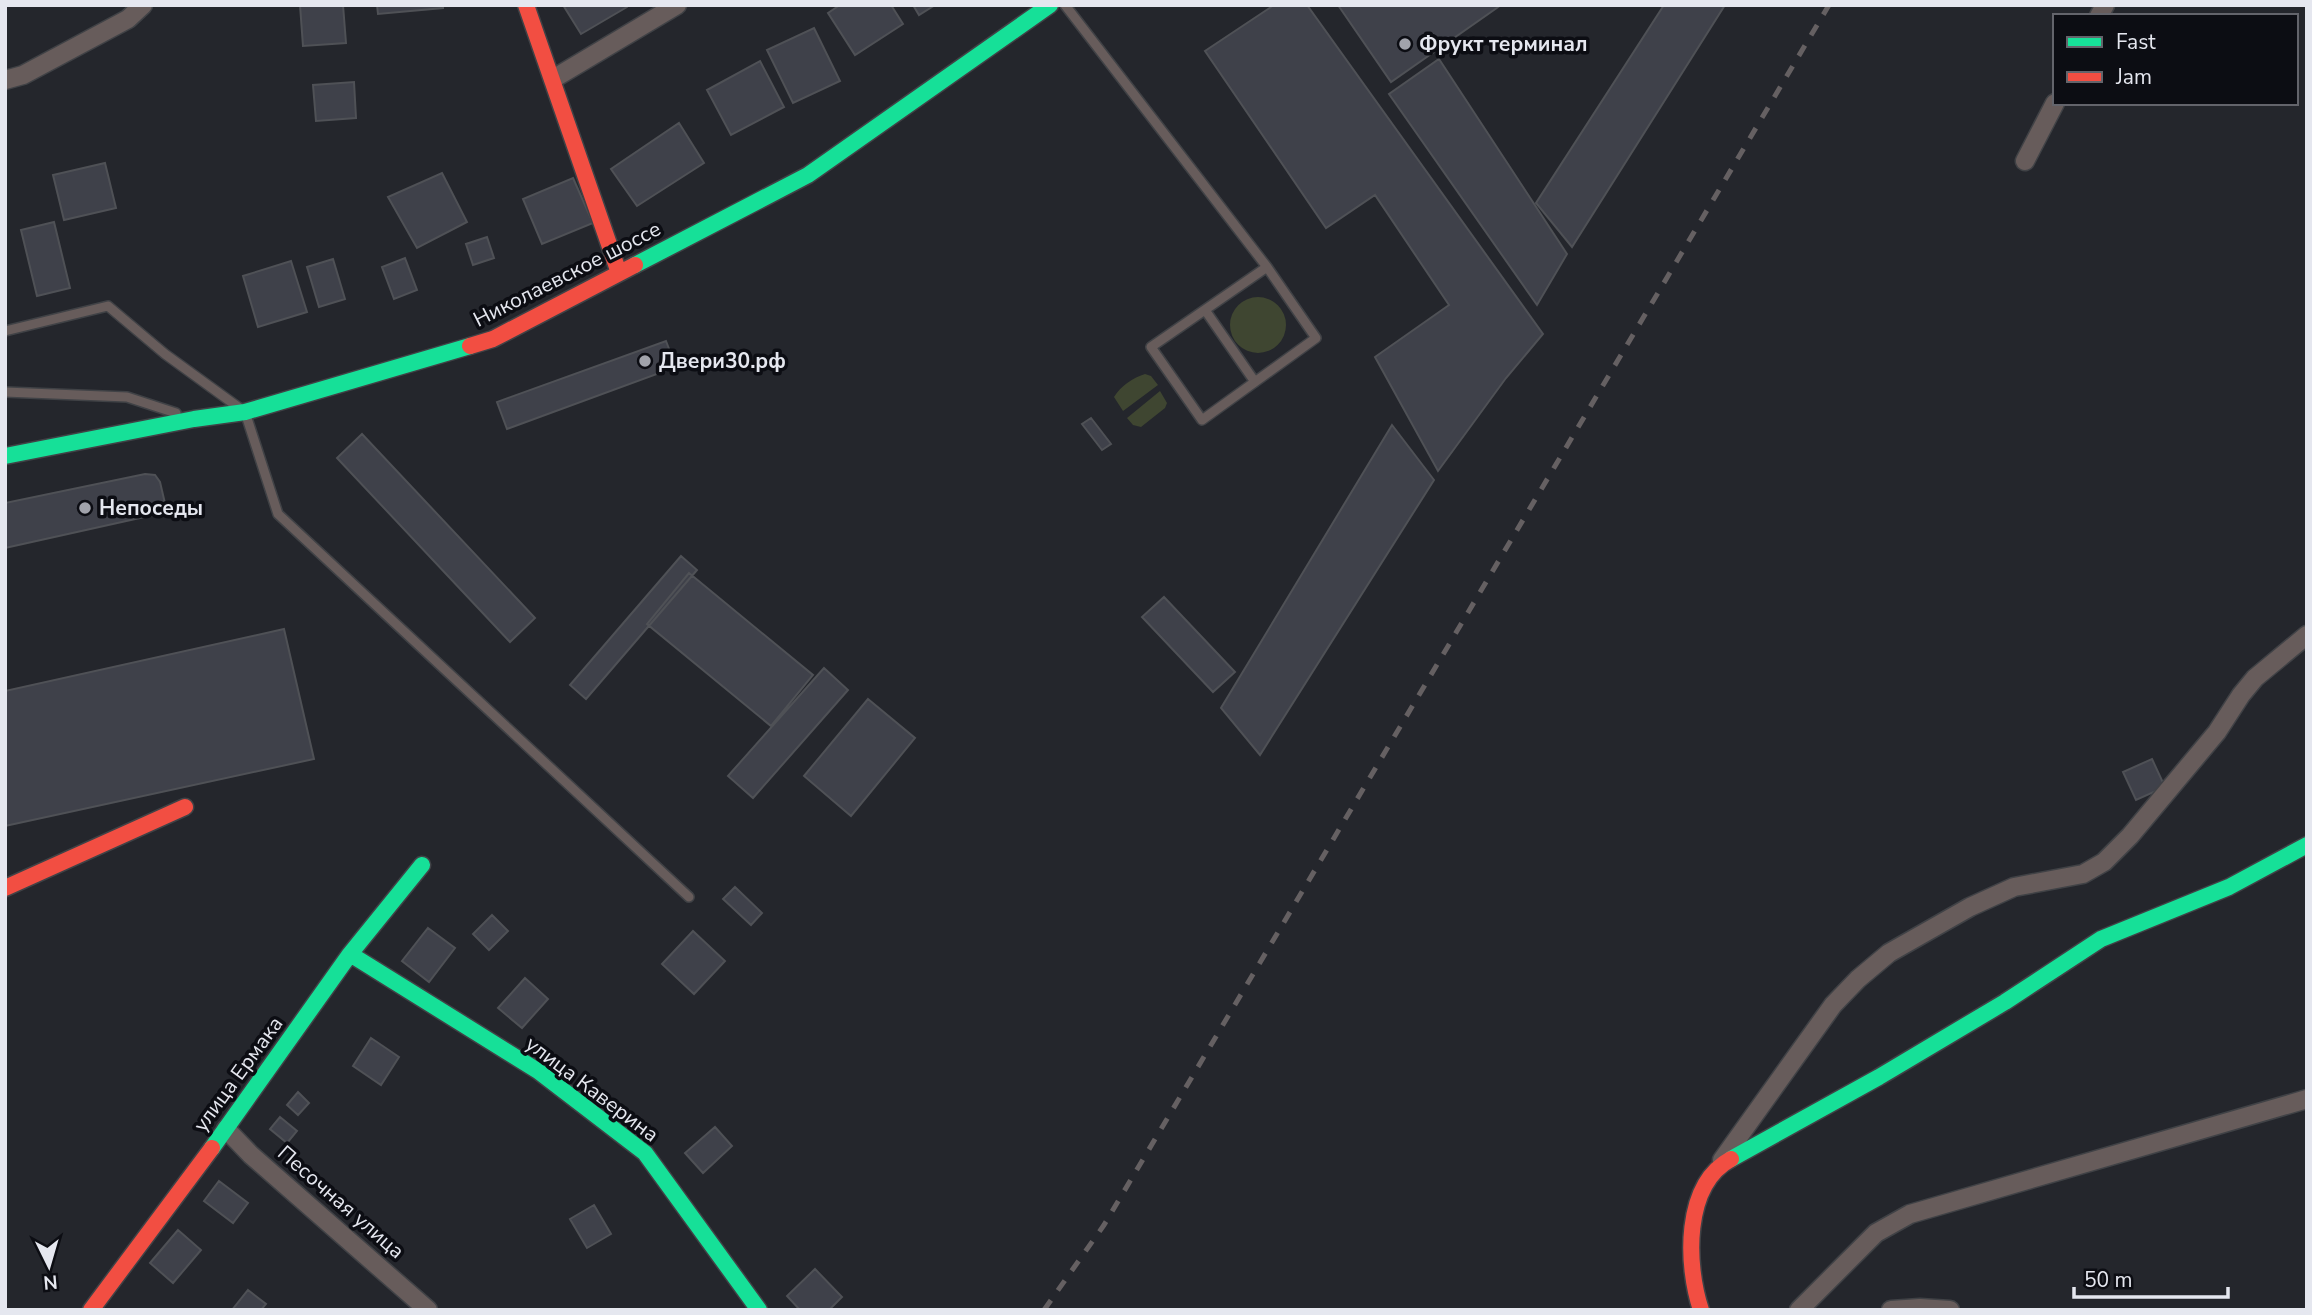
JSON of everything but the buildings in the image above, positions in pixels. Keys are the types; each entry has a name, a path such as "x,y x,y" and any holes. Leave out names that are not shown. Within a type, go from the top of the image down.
{"street":[{"path":"5,80 23,75 128,19 143,5"},
{"path":"526,5 619,273"},
{"path":"553,79 677,5"},
{"name":"Николаевское шоссе","path":"5,456 194,419 245,412 493,339 808,175 1050,5"},
{"path":"2025,161 2054,105"},
{"path":"1701,1310 1693,1288 1690,1262 1693,1217 1707,1182 1833,1005 1889,953 1970,908 2014,887 2083,874 2104,862 2130,836 2217,732 2255,678 2307,635"},
{"path":"5,888 185,807"},
{"path":"1718,1166 1879,1077 1982,1016 2101,939 2229,887 2307,845"},
{"name":"улица Ермака","path":"91,1310 226,1129 350,954 422,865"},
{"name":"улица Каверина","path":"350,954 538,1071 645,1153 759,1310"},
{"path":"1800,1310 1876,1233 1910,1214 2307,1099"},
{"name":"Песочная улица","path":"226,1129 428,1310"},
{"path":"1891,1310 1950,1310"}],"lane":[{"path":"1065,5 1267,267 1316,338 1202,420 1151,347 1267,267"},
{"path":"5,331 108,306 165,354 245,412 278,514 689,897"},
{"path":"1205,310 1255,382"},
{"path":"5,392 127,397 194,419"}],"green space":[{"path":"1252,297 1264,297 1274,301 1282,309 1286,325 1282,341 1274,349 1264,353 1252,353 1242,349 1234,341 1230,331 1230,319 1234,309 1242,301"},
{"path":"1145,374 1151,376 1158,385 1123,411 1114,397 1127,383"},
{"path":"1160,391 1167,403 1165,408 1141,427 1133,425 1127,418"}],"railway":[{"path":"1044,1310 1104,1225 1829,5"}],"traffic: fast":[{"path":"635,265 808,175 1050,5"},
{"path":"5,456 194,419 245,412 470,346"},
{"path":"1731,1159 1879,1077 2005,1002 2101,939 2229,887 2307,845"},
{"path":"212,1148 350,954 422,865"},
{"path":"350,954 538,1071 645,1153 759,1310"}],"traffic: jam":[{"path":"526,5 619,273"},
{"path":"470,346 493,339 635,265"},
{"path":"5,888 185,807"},
{"path":"91,1310 212,1148"},
{"path":"1701,1310 1691,1249 1696,1206 1715,1171 1731,1159"}],"place":[{"name":"Фрукт терминал","path":"1405,44"},
{"name":"Двери30.рф","path":"645,361"},
{"name":"Непоседы","path":"85,508"}]}
